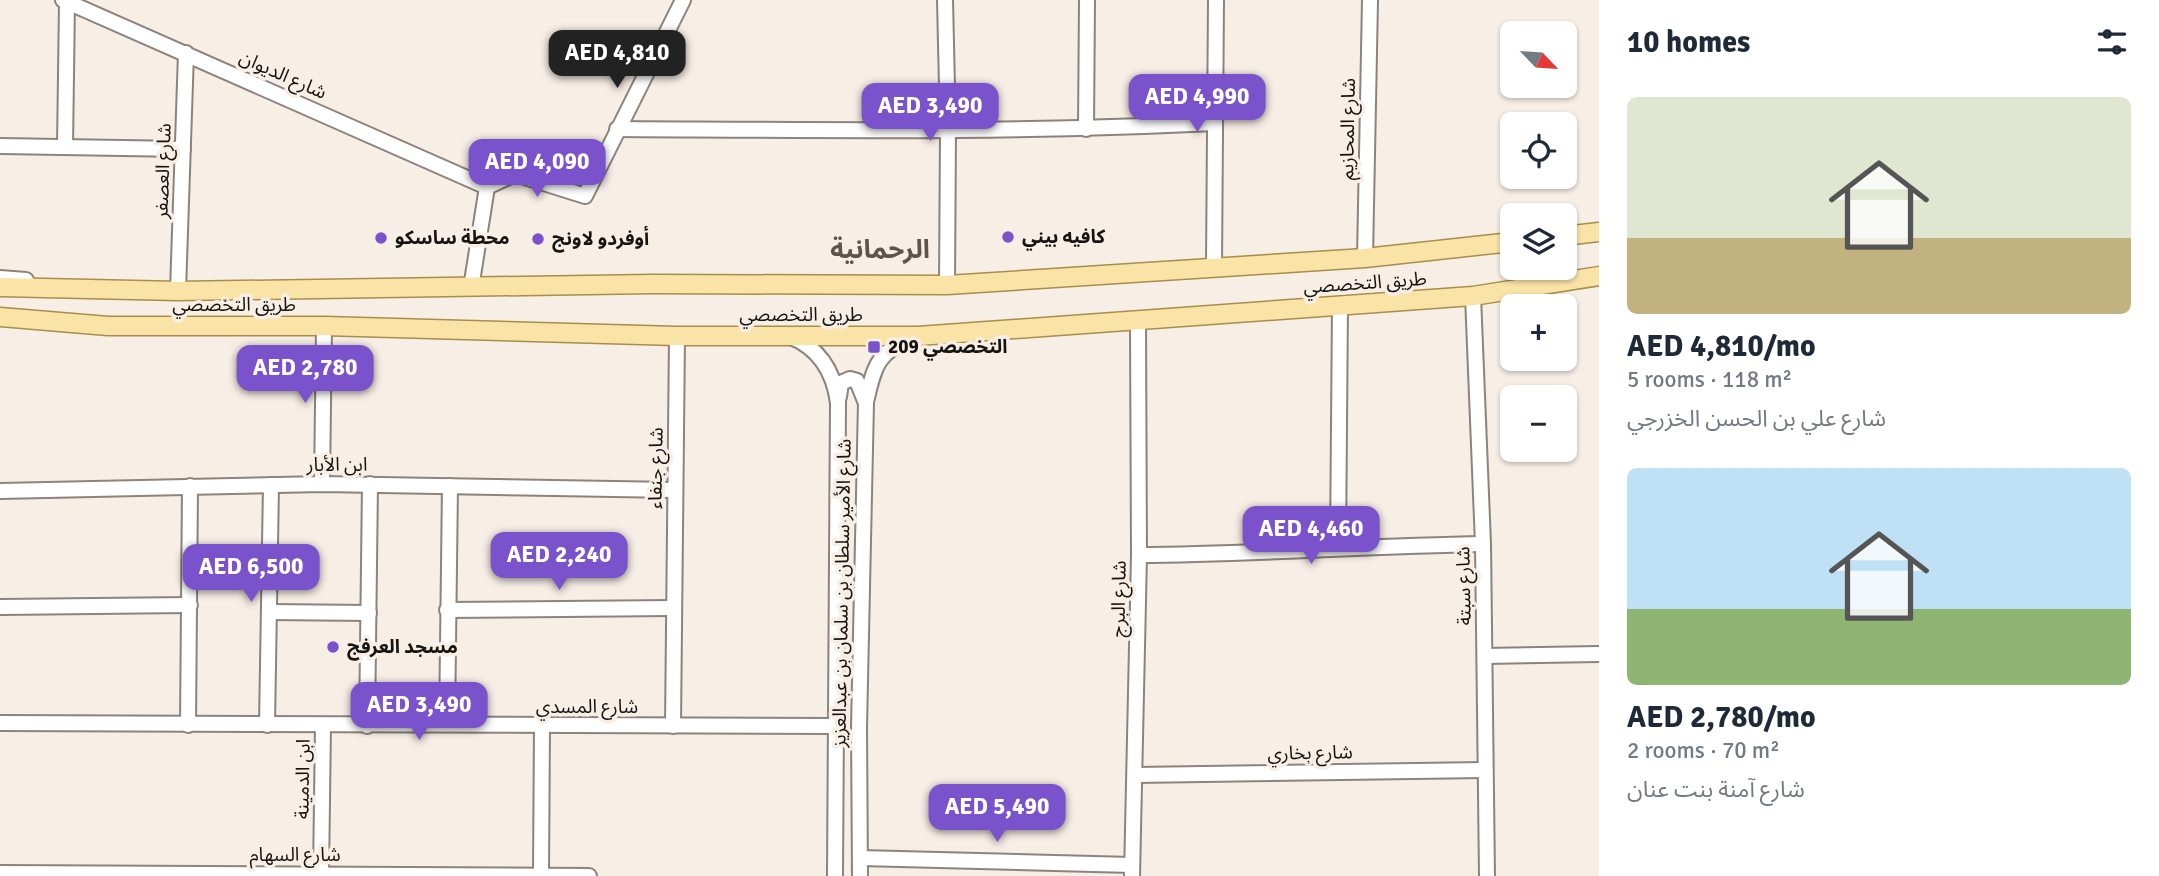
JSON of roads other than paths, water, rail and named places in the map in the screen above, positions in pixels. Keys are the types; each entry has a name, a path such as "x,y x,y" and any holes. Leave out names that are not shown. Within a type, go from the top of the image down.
{"main road":[{"path":"1577,235 1599,232"},
{"name":"طريق التخصصي","path":"0,287 97,287 178,291 652,284 947,285 1365,258 1500,243"},
{"name":"طريق التخصصي","path":"0,317 108,326 324,326 677,336 918,336 1473,296 1599,276"}],"street":[{"path":"471,288 487,187 515,174 585,196 683,0"},
{"path":"945,0 947,285"},
{"path":"1086,129 1087,0"},
{"path":"1214,268 1216,0"},
{"name":"شارع المحازيم","path":"1365,258 1370,0"},
{"path":"65,1 65,147"},
{"name":"شارع الديوان","path":"65,1 487,187"},
{"name":"شارع العصفر","path":"178,291 186,53"},
{"path":"617,129 948,131 1086,129 1214,123"},
{"path":"0,146 183,149"},
{"path":"0,278 97,287"},
{"name":"شارع سبتة","path":"1473,296 1483,544 1487,876"},
{"path":"1338,546 1340,305"},
{"name":"شارع البرج","path":"1132,871 1139,555 1138,322"},
{"path":"322,484 324,326"},
{"name":"شارع جنفاء","path":"673,726 672,608 677,336"},
{"name":"شارع الأمير سلطان بن سلمان بن عبدالعزيز","path":"789,336 821,356 836,386 838,404 835,876"},
{"name":"شارع الأمير سلطان بن سلمان بن عبدالعزيز","path":"860,876 859,727 866,402 876,364 891,346 918,336"},
{"path":"838,404 841,383 849,379 857,381 866,402"},
{"name":"ابن الأبار","path":"0,491 322,484 675,490"},
{"path":"367,726 370,484"},
{"path":"267,725 271,485"},
{"path":"188,725 190,486"},
{"path":"447,724 450,486"},
{"path":"1139,555 1239,554 1338,546 1483,544"},
{"path":"0,607 190,605"},
{"path":"447,610 672,608"},
{"path":"269,612 369,613"},
{"path":"1485,656 1599,654"},
{"name":"شارع المسدي","path":"0,723 838,726"},
{"name":"ابن الدمينة","path":"321,875 323,726"},
{"path":"541,874 542,726"},
{"name":"شارع بخاري","path":"1135,775 1485,770"},
{"path":"860,858 1132,871"},
{"name":"شارع السهام","path":"0,873 589,876"}],"place":[{"name":"كافيه بيني","path":"1008,237"},
{"name":"محطة ساسكو","path":"381,238"},
{"name":"أوفردو لاونج","path":"538,239"},
{"name":"التخصصي 209","path":"874,347"},
{"name":"مسجد العرفج","path":"333,647"}],"district":[{"name":"الرحمانية","path":"880,250"}]}
